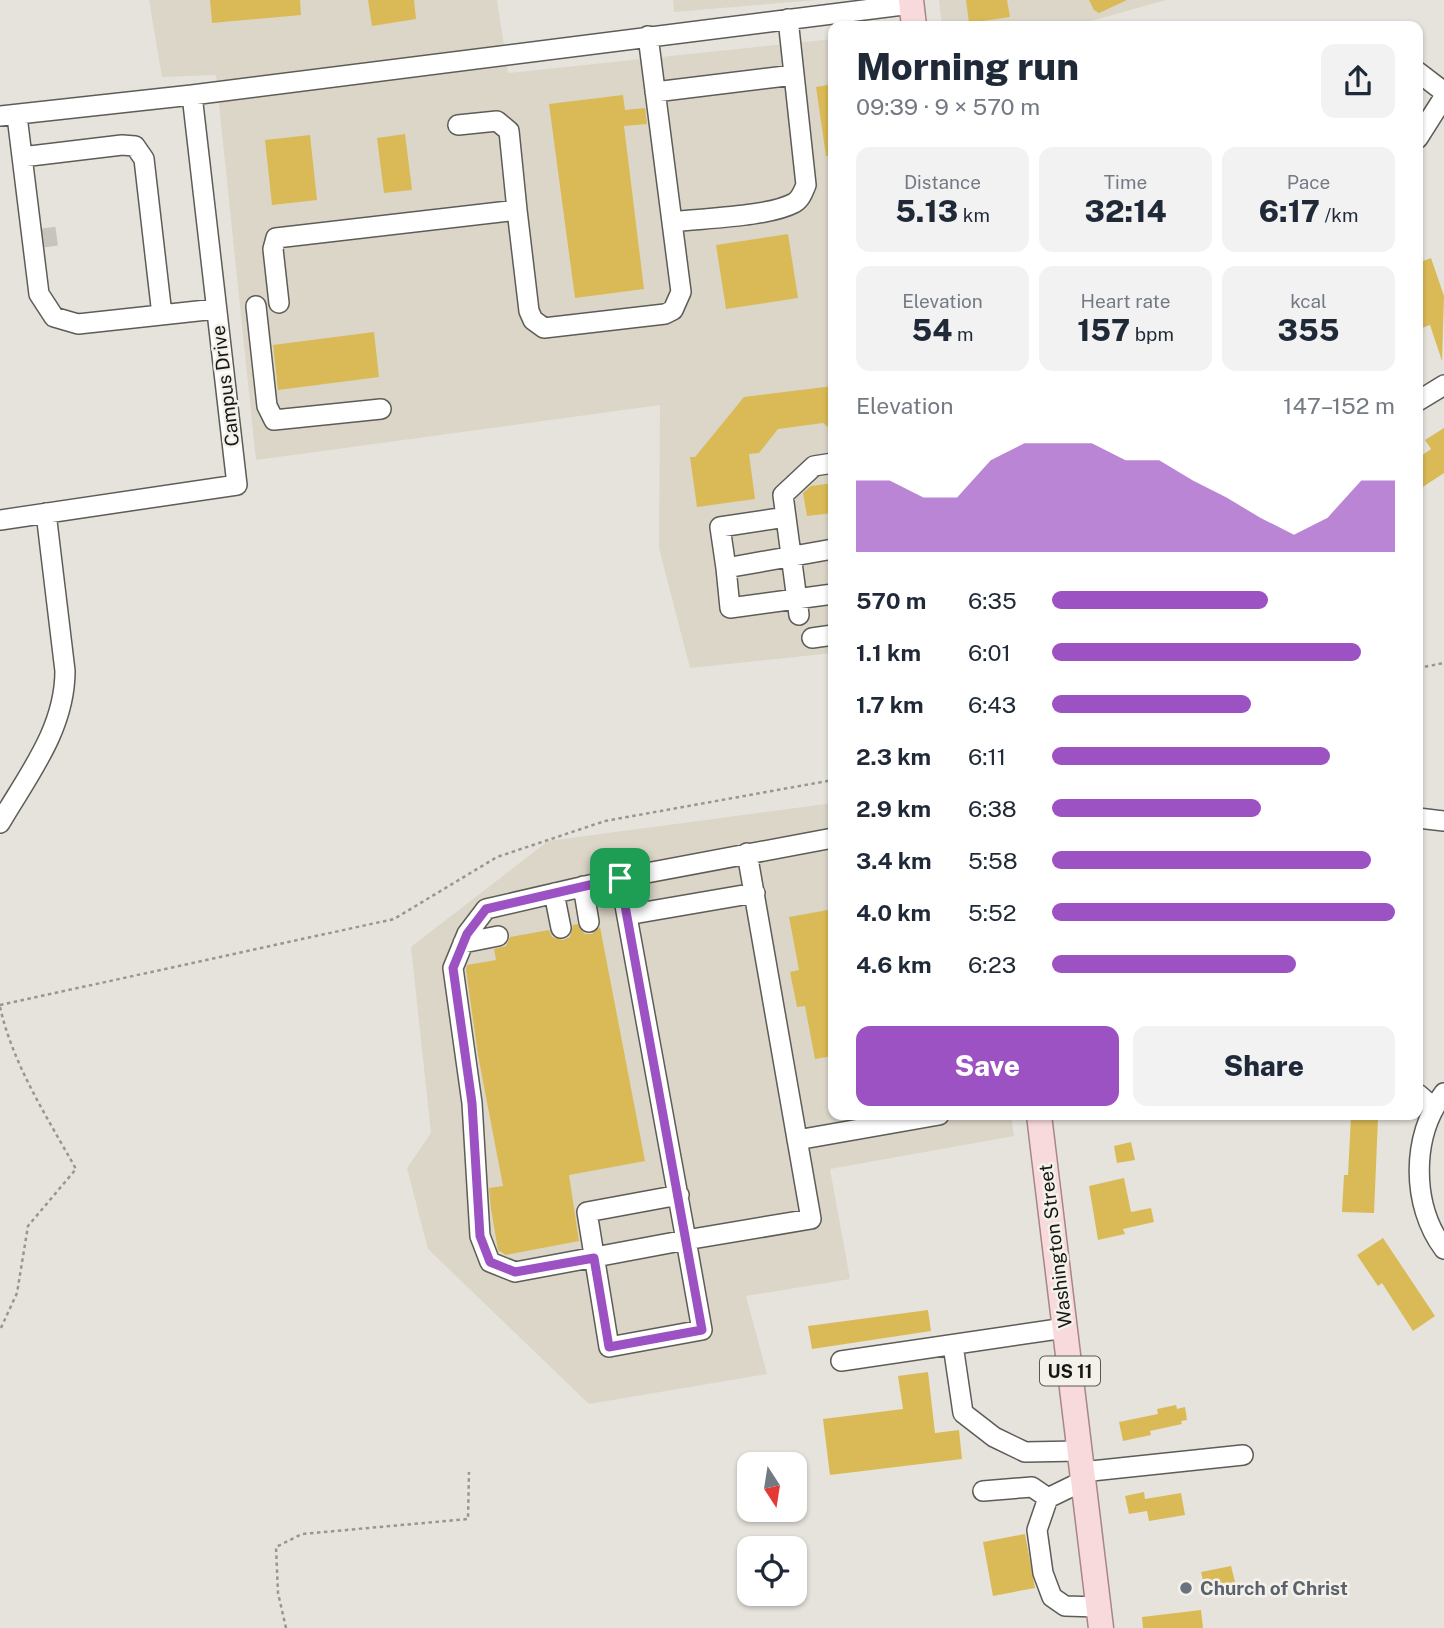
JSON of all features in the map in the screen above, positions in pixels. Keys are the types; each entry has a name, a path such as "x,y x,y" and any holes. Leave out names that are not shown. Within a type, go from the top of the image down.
{"main road":[{"name":"Washington Street","path":"1040,1120 1099,1618"}],"street":[{"path":"216,309 78,324 54,317 39,294 22,156 9,116 788,19 912,10"},
{"path":"672,222 775,210 795,202 802,195 806,185 788,19"},
{"path":"458,125 497,121 509,131 529,311 533,320 544,328 665,314 673,310 681,292 648,36"},
{"path":"655,92 794,75"},
{"path":"1423,76 1444,94 1423,130"},
{"name":"Campus Drive","path":"0,520 237,485 192,95"},
{"path":"22,156 122,145 135,146 144,159 162,315"},
{"path":"279,303 273,249 276,238 517,211"},
{"path":"30,212 40,216 46,228"},
{"path":"35,265 46,258 49,250"},
{"path":"256,306 267,406 274,420 381,409"},
{"path":"1423,398 1444,384"},
{"path":"798,607 783,495 814,466 828,464"},
{"path":"0,823 50,738 60,717 65,695 65,671 46,513"},
{"path":"786,517 720,527 730,608 798,607 828,596"},
{"path":"726,568 828,550"},
{"path":"812,638 828,636"},
{"path":"1423,819 1444,821"},
{"path":"747,853 811,1219 515,1272 490,1262 480,1236 472,1103 453,968 463,943 486,909 620,878 747,853 828,839"},
{"path":"620,878 678,1195 702,1330 609,1347 587,1212 678,1195"},
{"path":"583,886 589,922"},
{"path":"554,893 561,928"},
{"path":"627,915 755,893"},
{"path":"463,943 498,936"},
{"path":"1439,1100 1419,1165 1419,1191 1426,1217 1444,1249"},
{"path":"797,1140 911,1120"},
{"path":"841,1361 1065,1328"},
{"path":"953,1345 963,1413 994,1437 1025,1452 1082,1468 1243,1455"},
{"path":"1082,1468 1048,1498 1037,1531 1043,1573 1052,1597 1065,1606 1099,1618"},
{"path":"983,1491 1032,1487 1048,1498"}],"path":[{"path":"1423,667 1444,663"},
{"path":"0,1330 17,1293 28,1226 75,1169 27,1082 5,1031 0,1006 394,919 497,857 605,821 828,781"},
{"path":"286,1628 278,1592 276,1547 302,1534 468,1519 469,1472"}],"shaded area":[{"path":"149,0 497,0 508,73 828,40 828,654 690,668 659,548 660,405 256,460 216,75 162,77"},
{"path":"673,0 817,0 674,12"},
{"path":"939,0 1166,0 1091,21 941,21"},
{"path":"828,804 828,1120 1012,1120 1014,1136 830,1169 850,1279 746,1296 767,1374 589,1404 428,1249 407,1168 431,1133 411,947 548,841"}],"building":[{"path":"210,0 300,0 301,15 212,23"},
{"path":"368,0 414,0 416,19 372,26"},
{"path":"966,0 1007,0 1010,17 969,21"},
{"path":"1089,0 1127,0 1099,13 1094,10"},
{"path":"828,85 828,156 826,156 816,87"},
{"path":"623,95 625,110 645,108 647,124 624,126 644,289 575,298 549,104"},
{"path":"405,134 412,190 384,193 377,138"},
{"path":"310,135 317,200 272,205 265,140"},
{"path":"788,234 798,298 726,309 716,245"},
{"path":"1431,258 1444,296 1442,361 1430,325 1423,328 1423,261"},
{"path":"374,332 379,377 278,390 273,345"},
{"path":"828,387 828,427 823,423 778,429 759,453 749,454 755,499 697,507 690,457 695,457 744,397"},
{"path":"1444,428 1444,473 1423,487 1423,455 1431,449 1425,440"},
{"path":"828,484 828,514 807,516 803,493 811,486"},
{"path":"828,910 828,1057 815,1059 805,1006 797,1007 790,972 799,970 789,917"},
{"path":"577,924 585,934 592,934 600,927 645,1161 569,1175 579,1241 506,1255 498,1250 491,1209 489,1188 503,1186 478,1055 467,965 496,960 494,949 506,946 510,937 549,930 552,937 563,940 570,937 573,925"},
{"path":"1351,1120 1378,1120 1374,1213 1342,1212 1344,1175 1348,1175"},
{"path":"1131,1142 1135,1160 1117,1163 1114,1146"},
{"path":"1124,1178 1131,1212 1151,1208 1154,1222 1123,1229 1125,1234 1098,1240 1089,1186"},
{"path":"1383,1238 1435,1316 1413,1331 1382,1283 1378,1286 1357,1255"},
{"path":"928,1310 931,1331 812,1349 808,1326"},
{"path":"928,1372 935,1433 959,1430 962,1459 830,1475 823,1419 903,1409 898,1376"},
{"path":"1176,1405 1177,1409 1185,1407 1187,1420 1181,1421 1182,1424 1150,1431 1151,1435 1123,1441 1119,1422 1158,1414 1157,1409"},
{"path":"1144,1492 1145,1499 1181,1493 1185,1515 1149,1521 1147,1511 1129,1514 1125,1496"},
{"path":"1025,1534 1035,1588 993,1596 983,1542"},
{"path":"1231,1566 1235,1582 1205,1588 1201,1572"},
{"path":"1201,1610 1203,1628 1143,1628 1142,1617"}],"tunnel":[{"path":"46,228 49,250"}],"place":[{"name":"Church of Christ","path":"1186,1588"}],"route":[{"path":"620,878 702,1330 609,1347 594,1258 515,1272 490,1262 480,1236 472,1103 453,968 467,934 486,909 620,878"}]}
